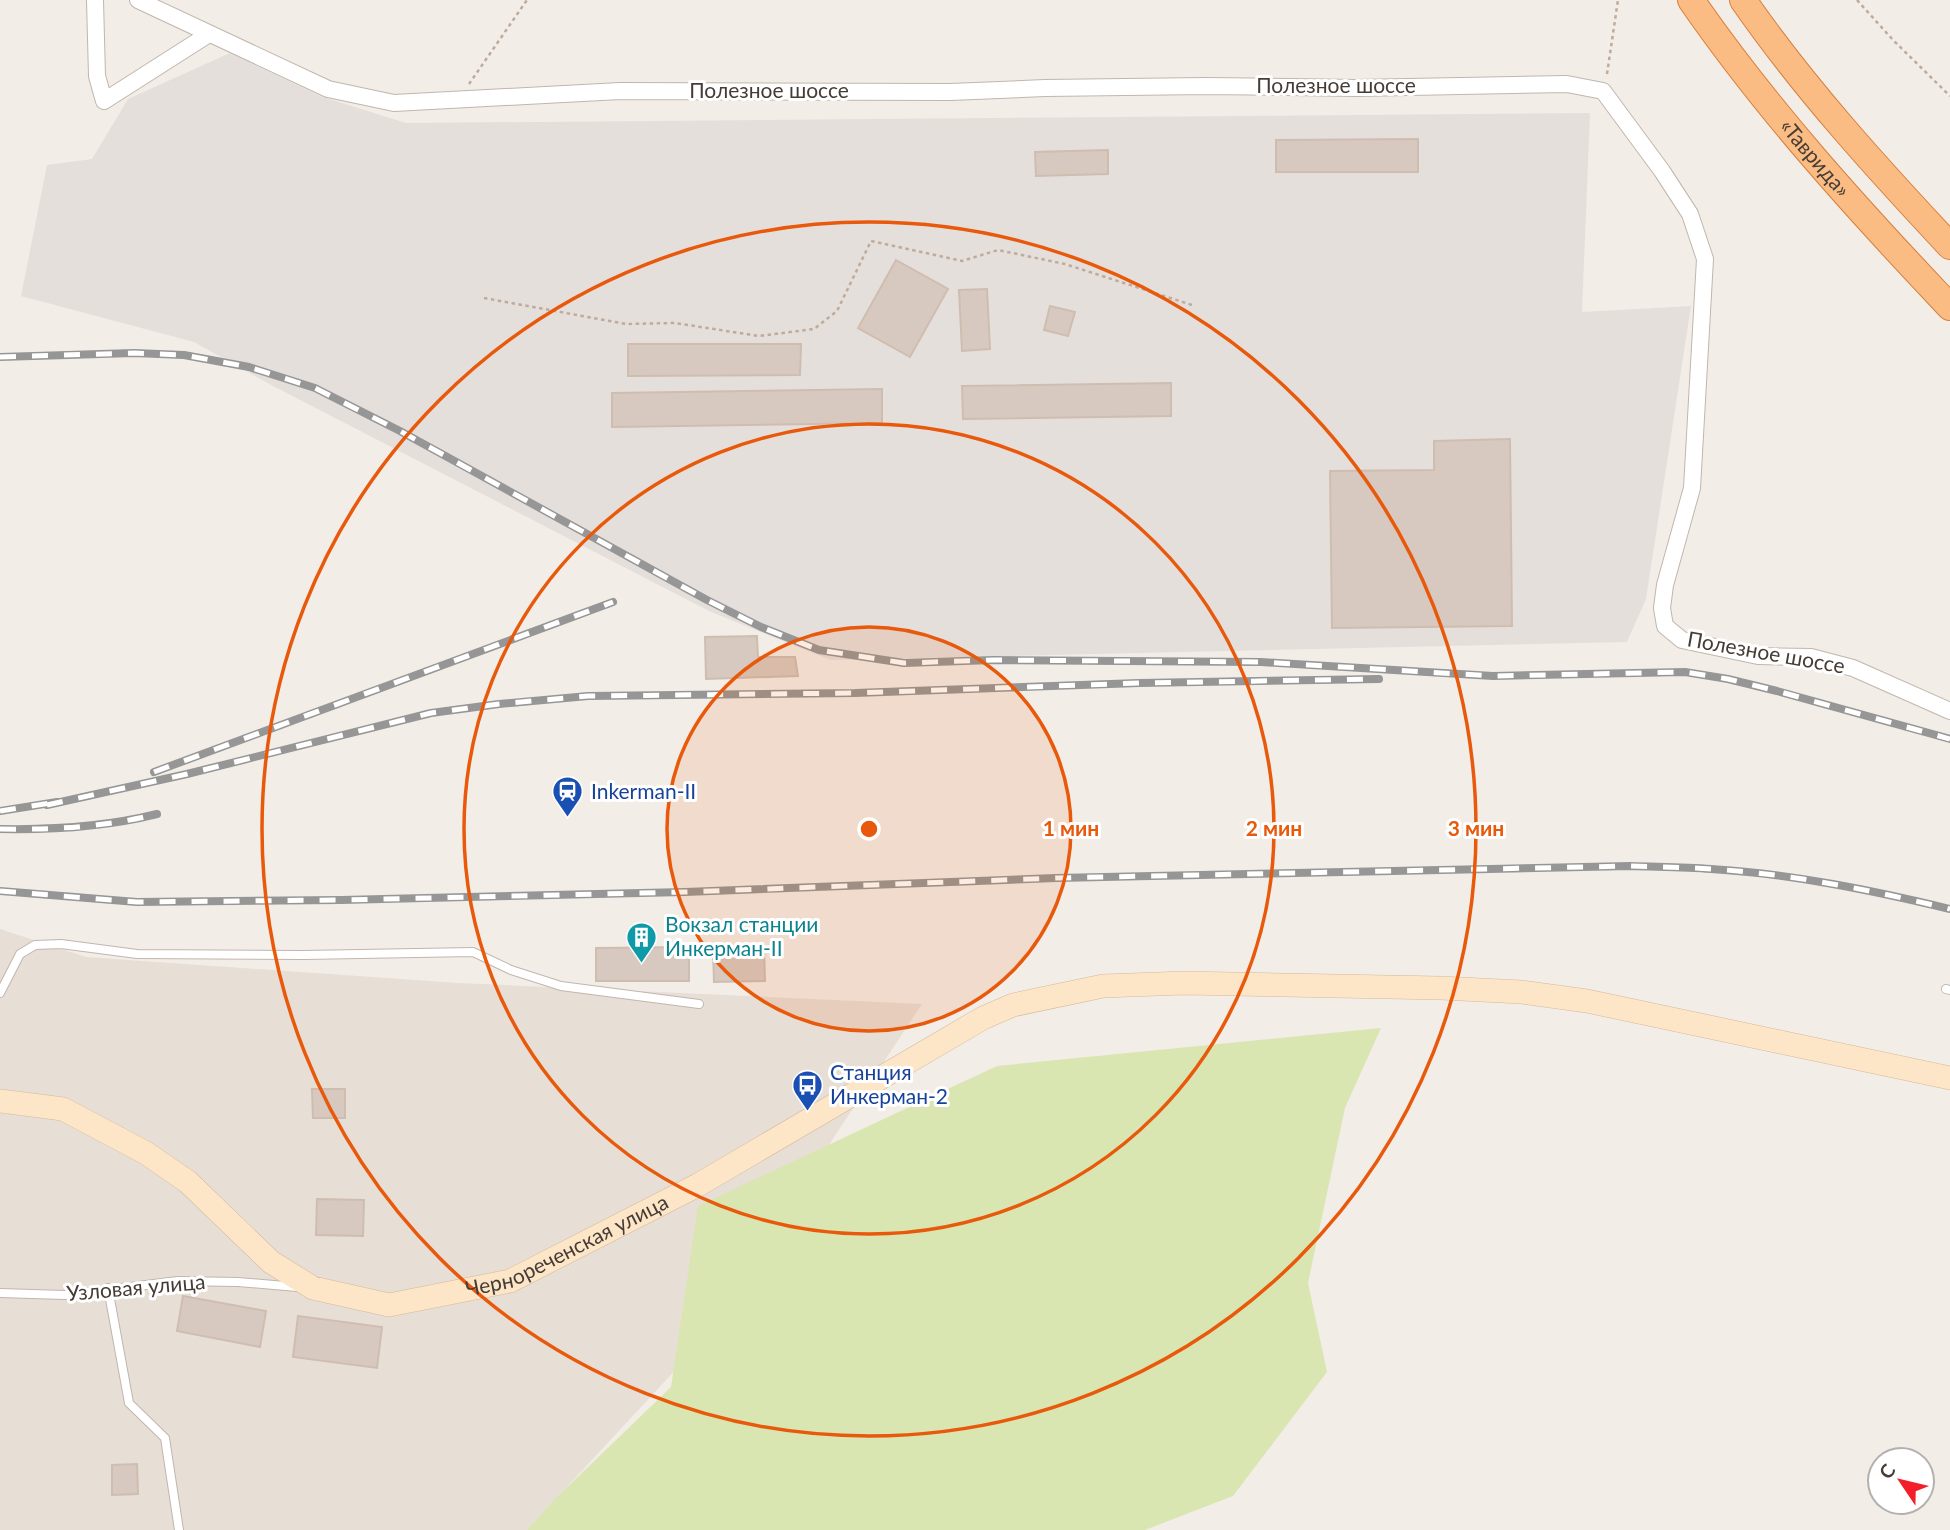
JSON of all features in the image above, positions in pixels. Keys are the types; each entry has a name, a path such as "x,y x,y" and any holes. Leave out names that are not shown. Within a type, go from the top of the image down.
{"highway":[{"name":"«Таврида»","path":"1690,0 1799,140 1950,307"},
{"name":"«Таврида»","path":"1743,0 1802,77 1877,167 1950,246"}],"main road":[{"name":"Чернореченская улица","path":"0,1101 63,1109 146,1153 188,1182 271,1262 313,1289 389,1305 510,1280 698,1185 983,1018 1013,1005 1103,986 1185,983 1522,992 1587,1001 1950,1078"}],"street":[{"path":"94,0 97,76 104,102 209,34"},
{"name":"Полезное шоссе","path":"138,0 328,89 394,103 620,91 950,92 1045,88 1357,88 1567,84 1604,92 1690,214 1705,259 1692,488 1665,585 1662,608 1665,626 1682,640 1758,656 1811,657 1853,668 1950,712"}],"lane":[{"path":"0,993 20,954 35,945 61,944 136,954 473,952 511,970 561,986 699,1004"},
{"name":"Узловая улица","path":"0,1293 65,1295 178,1281 238,1282 313,1289"},
{"path":"108,1288 129,1403 165,1438 179,1530"}],"path":[{"path":"458,101 527,0"},
{"path":"1604,92 1618,0"},
{"path":"1857,0 1950,96"},
{"path":"484,298 626,324 675,323 759,336 814,329 837,311 871,241 962,261 998,250 1065,264 1192,305"}],"shaded area":[{"path":"230,53 320,96 406,123 1590,113 1582,312 1691,306 1646,599 1627,642 831,660 711,612 273,386 194,342 21,296 47,165 92,159 128,99"},
{"path":"0,929 86,957 458,983 922,1004 739,1281 680,1365 527,1530 0,1530"}],"green space":[{"path":"1381,1028 1345,1108 1308,1283 1327,1372 1233,1496 1145,1530 527,1530 557,1497 671,1387 698,1206 997,1066"}],"building":[{"path":"1418,139 1418,172 1276,172 1276,140"},
{"path":"1108,150 1108,174 1036,176 1035,152"},
{"path":"896,260 948,289 910,357 858,328"},
{"path":"987,289 990,349 962,351 959,290"},
{"path":"1050,306 1075,312 1068,336 1044,330"},
{"path":"628,344 801,344 800,375 628,376"},
{"path":"1171,383 1171,416 963,419 962,386"},
{"path":"882,389 882,423 612,427 612,393"},
{"path":"1510,439 1512,626 1332,628 1330,471 1434,470 1434,441"},
{"path":"757,636 758,657 795,657 798,676 706,679 705,637"},
{"name":"Вокзал станции Инкерман-II","path":"689,947 689,981 596,981 596,948"},
{"path":"764,948 765,981 714,982 713,949"},
{"path":"312,1089 345,1089 345,1118 313,1118"},
{"path":"317,1199 364,1200 363,1236 316,1235"},
{"path":"183,1296 266,1311 260,1347 177,1331"},
{"path":"298,1316 382,1327 377,1368 293,1357"},
{"path":"137,1464 138,1494 112,1495 112,1465"}],"railway":[{"path":"0,357 134,353 184,355 249,367 315,388 400,431 707,600 761,627 819,650 904,663 993,660 1261,662 1493,676 1685,672 1777,691 1950,739"},
{"path":"154,772 613,602"},
{"path":"47,805 187,774 431,713 499,704 588,696 855,693 1139,683 1379,679"},
{"path":"0,811 57,802"},
{"path":"0,829 79,827 157,814"},
{"path":"0,891 137,902 341,900 685,892 1056,878 1630,866 1741,871 1801,879 1950,909"}],"place":[{"name":"Inkerman-II","path":"568,819"},
{"name":"Вокзал станции Инкерман-II","path":"642,964"},
{"name":"Станция Инкерман-2","path":"807,1112"}]}
